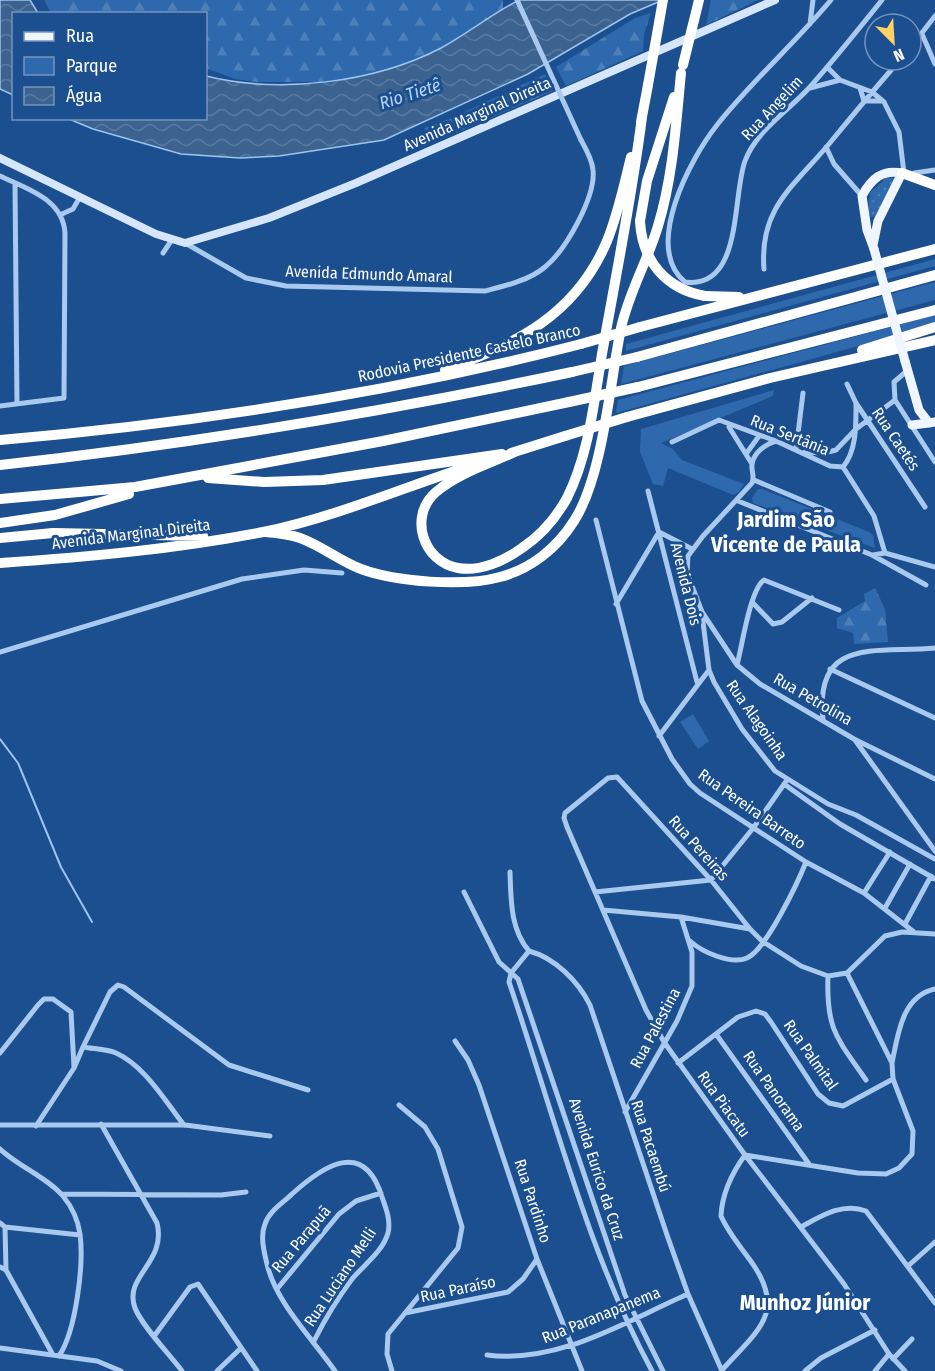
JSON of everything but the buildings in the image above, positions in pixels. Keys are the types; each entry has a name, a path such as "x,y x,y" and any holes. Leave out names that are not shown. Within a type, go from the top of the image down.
{"highway":[{"path":"517,451 448,484 428,500 421,521 422,531 430,551 437,559 446,565 466,569 504,559 538,536 566,500 580,465 593,408 663,0"},
{"path":"699,0 682,69 647,182 640,221 647,255 659,273 675,286 705,296 735,297 786,290"},
{"path":"264,532 300,538 360,569 376,573 456,582 500,578 517,571 533,564 563,536 575,520 589,488 622,326 662,211 682,69"},
{"path":"410,382 518,340 544,323 573,296 595,264 610,232 643,112"},
{"path":"902,173 935,185"},
{"name":"Rodovia Presidente Castelo Branco","path":"0,440 136,426 258,409 504,364 935,249"},
{"path":"0,465 109,453 421,404 637,357 935,275"},
{"path":"0,499 89,493 188,478 568,402 638,387 935,310"},
{"path":"264,532 362,504 517,451 627,417 770,378 935,327"},
{"path":"770,378 935,340"},
{"path":"0,523 55,515 188,478 264,482 323,480 517,451"},
{"name":"Avenida Marginal Direita","path":"0,563 113,554 264,532"},
{"path":"0,538 53,534 237,536"}],"main road":[{"name":"Avenida Marginal Direita","path":"185,243 269,218 356,183 775,0"},
{"name":"Avenida Edmundo Amaral","path":"0,158 171,241 185,243"},
{"path":"873,247 878,221 902,173 894,171 879,175 862,196 865,221 919,410 932,423"},
{"path":"865,221 878,221"},
{"path":"912,425 919,410"},
{"path":"912,425 932,423"}],"street":[{"name":"Avenida Edmundo Amaral","path":"185,243 246,278 286,286 486,291 502,287 545,268 568,239 586,203 593,179 590,159 517,0"},
{"path":"810,26 813,0"},
{"path":"810,26 831,0"},
{"name":"Rua Angelim","path":"810,26 740,99 710,136 681,189 670,218 668,243 674,269 685,282 694,284 707,280 722,267 730,242 741,176 749,153 770,126 808,89 882,0"},
{"path":"923,33 935,16"},
{"path":"923,36 935,64"},
{"path":"827,67 840,80 872,92 884,102 899,132 902,173 922,174 935,170"},
{"path":"764,269 765,236 772,213 795,179 826,147 890,72"},
{"path":"808,89 840,80"},
{"path":"860,88 864,101"},
{"path":"864,101 884,102"},
{"path":"826,147 834,164 862,196"},
{"path":"0,176 51,203 62,214 65,233 64,398 0,405"},
{"path":"15,183 17,404"},
{"path":"62,214 73,209 80,197"},
{"path":"163,253 171,241"},
{"path":"906,365 894,382 896,400 935,462"},
{"name":"Rua Caetés","path":"847,384 856,403 925,507"},
{"path":"803,393 799,451 824,453 836,450 856,429 896,400"},
{"name":"Rua Sertânia","path":"843,467 850,459 856,429 856,403"},
{"path":"672,442 719,420 728,425 752,464 754,480 738,501 692,549 685,564 702,612"},
{"name":"Rua Sertânia","path":"728,425 776,441 830,466 843,467"},
{"path":"746,454 759,436"},
{"path":"752,464 761,448 776,441"},
{"name":"Rua Sertânia","path":"843,467 880,528 885,553"},
{"path":"754,480 830,512"},
{"name":"Avenida Dois","path":"648,491 697,682"},
{"path":"738,501 872,555 926,585"},
{"name":"Rua Pereira Barreto","path":"596,520 642,701 659,736 690,784 710,800 806,862 864,893 914,932"},
{"path":"616,604 659,532 692,549"},
{"path":"872,555 885,553 935,567"},
{"path":"0,652 242,579 304,570 342,573"},
{"path":"737,665 752,602 759,584 764,580 839,610"},
{"path":"752,602 773,624 782,622 812,598"},
{"name":"Rua Petrolina","path":"702,612 737,665 760,684 854,739 935,779"},
{"name":"Rua Alagoinha","path":"702,612 709,670 719,693 766,762 786,782 828,804 856,815 935,859"},
{"path":"823,719 820,699 830,669 838,660 856,652 935,648"},
{"path":"830,669 935,717"},
{"path":"659,736 697,682 709,670"},
{"path":"854,739 935,851"},
{"name":"Rua Pereiras","path":"567,827 565,813 609,778 615,776 711,880 762,941 801,966 828,976"},
{"path":"595,892 711,880 754,827 786,782 823,813 933,878 905,924"},
{"path":"823,813 828,804"},
{"name":"Rua Piacatu","path":"567,827 646,1010 664,1042 745,1155 844,1284 891,1357 905,1371"},
{"path":"864,893 890,852"},
{"path":"688,940 707,953 739,959 750,956 785,907 806,862"},
{"path":"885,908 910,864"},
{"path":"510,872 513,918 522,943 529,951 511,973"},
{"name":"Avenida Eurico da Cruz","path":"464,892 499,962 518,979 625,1295 663,1371"},
{"path":"603,910 681,917 750,929"},
{"name":"Rua Palestina","path":"625,1112 676,1021 692,986 694,974 681,917"},
{"path":"866,1080 839,1044 829,1021 828,976 846,973 885,936 914,932 935,934"},
{"name":"Rua Pacaembú","path":"529,951 547,959 566,973 586,997 599,1028 625,1112 688,1294 722,1371"},
{"name":"Avenida Eurico da Cruz","path":"511,973 509,982 564,1147 626,1321 652,1371"},
{"path":"846,973 892,1063"},
{"path":"36,1126 74,1068 110,992 118,985 124,987 229,1065 308,1090"},
{"path":"722,1371 763,1322 769,1311 767,1286 721,1216 730,1182 745,1155 876,1174 886,1174 906,1164 912,1154 913,1131 893,1079 892,1063 904,1018 911,1002 920,993 935,989"},
{"path":"0,1053 38,1005 44,999 53,999 71,1012 74,1068"},
{"name":"Rua Palmital","path":"678,1063 746,1013 761,1011 771,1022 818,1094 836,1105 843,1106 856,1101 893,1079"},
{"name":"Rua Panorama","path":"716,1034 809,1165"},
{"name":"Rua Pardinho","path":"455,1041 468,1059 479,1084 537,1259 582,1371"},
{"path":"83,1047 115,1052 130,1061 147,1077 185,1125"},
{"path":"392,1371 386,1343 393,1325 458,1248 462,1236 460,1218 434,1140 425,1127 399,1105"},
{"path":"101,1124 137,1193 157,1224 160,1235 158,1248 140,1275 134,1293 137,1312 182,1371"},
{"path":"0,1125 185,1125 270,1136"},
{"path":"564,1147 574,1143"},
{"path":"0,1149 61,1194 76,1220 80,1235 72,1332 56,1355"},
{"path":"335,1371 277,1289 264,1250 263,1230 269,1215 319,1171 333,1164 353,1163 362,1167 376,1182 381,1193"},
{"path":"61,1194 221,1195 246,1192"},
{"name":"Rua Parapuã","path":"277,1289 339,1214 356,1202 381,1193"},
{"name":"Rua Luciano Melli","path":"314,1341 332,1308 385,1239 389,1221 381,1193"},
{"path":"801,1227 841,1209 860,1209 873,1217 935,1303"},
{"path":"56,1355 3,1268 2,1225 80,1235"},
{"path":"908,1266 935,1242"},
{"name":"Rua Paraíso","path":"405,1313 508,1292 523,1279 537,1259"},
{"path":"155,1335 190,1287 198,1284 257,1371"},
{"name":"Rua Paranapanema","path":"488,1354 521,1357 555,1352 688,1294"},
{"path":"805,1371 821,1358 874,1330"},
{"path":"875,1371 912,1339"},
{"path":"217,1371 241,1347"},
{"path":"0,1348 97,1361 121,1371"}],"green space":[{"path":"44,0 503,0 503,9 467,38 383,72 321,82 256,82 235,79 207,68 207,12 50,12"},
{"path":"711,0 758,0 706,25"},
{"path":"651,13 644,34 643,51 566,86 556,67 635,18"},
{"path":"545,74 553,91 434,142 424,128 452,118"},
{"path":"886,178 895,178 875,217 871,217 868,213 870,193"},
{"path":"935,259 935,266 626,351 626,344"},
{"path":"935,282 935,300 621,384 624,366"},
{"path":"935,315 935,322 891,337 616,413 618,400"},
{"path":"774,390 773,396 661,443 673,449 682,460 744,484 739,492 733,495 668,468 663,486 653,484 640,452 641,429"},
{"path":"758,489 869,532 873,535 875,548 753,503 752,498"},
{"path":"875,588 885,609 888,642 854,644 853,633 837,628 837,618 865,601 864,594"},
{"path":"693,714 709,741 698,749 680,722"}],"water":[{"path":"0,0 30,0 37,12 12,12 12,95 0,89"},
{"name":"Rio Tietê","path":"519,0 663,0 630,14 528,74 384,140 279,156 240,158 181,154 93,129 71,120 207,120 207,76 264,84 326,82 356,77 386,70 441,48"}],"waterway":[{"path":"0,739 18,763 61,867 92,922"}],"district":[{"name":"Jardim São Vicente de Paula","path":"786,532"},
{"name":"Munhoz Júnior","path":"805,1302"}]}
